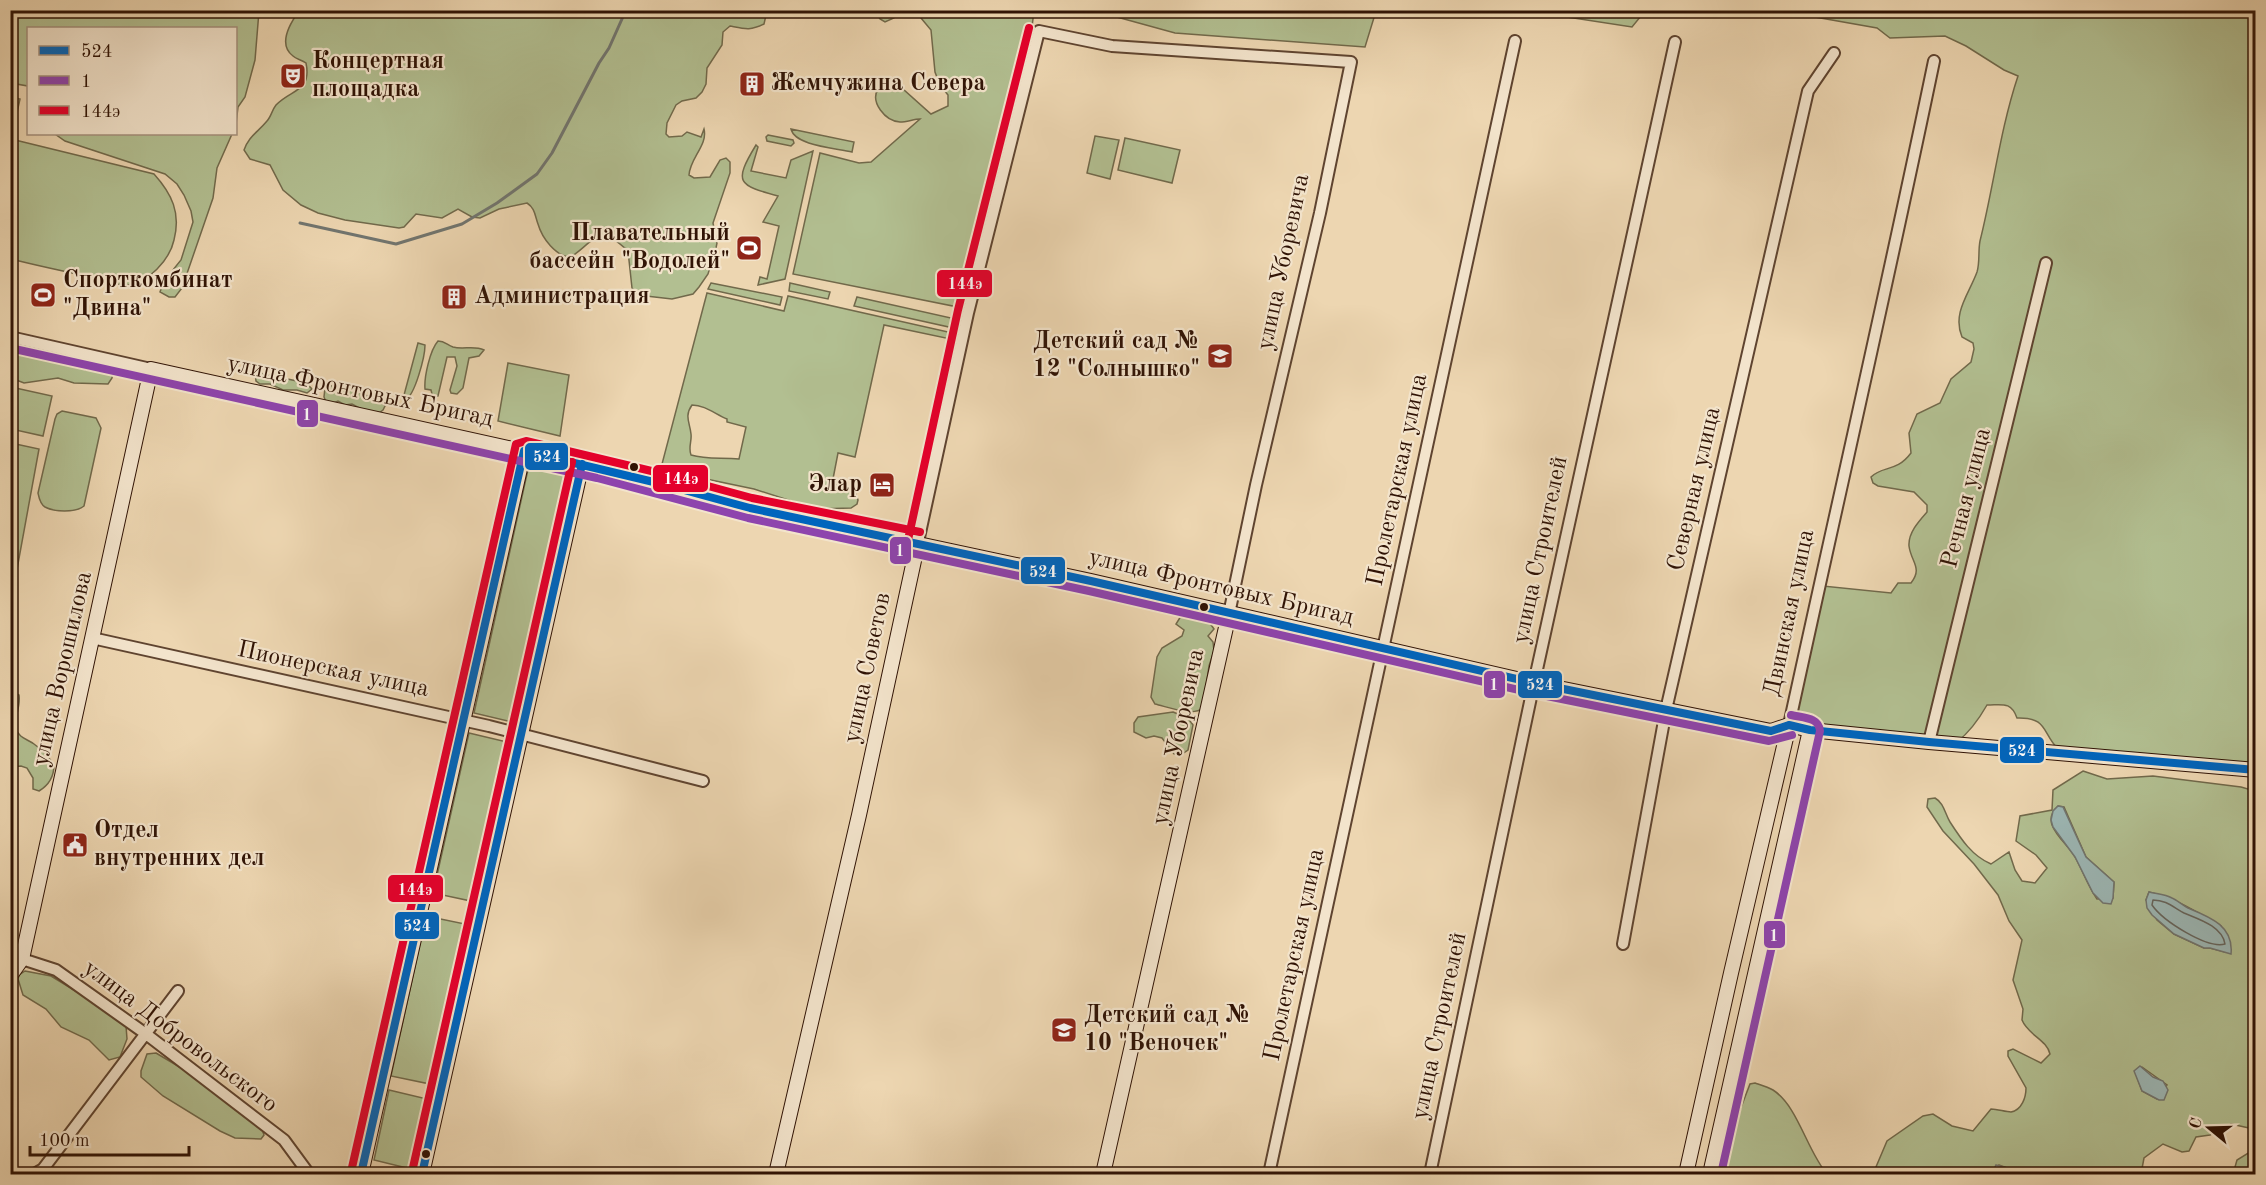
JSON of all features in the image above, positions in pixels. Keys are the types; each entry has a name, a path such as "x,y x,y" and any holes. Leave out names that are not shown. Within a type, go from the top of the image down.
{"main road":[{"name":"улица Фронтовых Бригад","path":"151,369 582,464 750,508 918,542 1534,683 1771,731 1789,725"},
{"name":"улица Ворошилова","path":"10,976 22,959 151,369"},
{"path":"361,1174 524,451"},
{"path":"422,1174 582,464"},
{"name":"улица Советов","path":"776,1174 859,814 918,542"},
{"name":"улица Уборевича","path":"1103,1174 1229,614"},
{"path":"1789,725 1810,730 1929,742 2256,770"},
{"name":"Двинская улица","path":"1686,1174 1733,961 1789,725"},
{"path":"1710,1174 1810,730"}],"street":[{"name":"улица Советов","path":"918,542 968,313 1039,31 1112,46 1351,62"},
{"name":"Пролетарская улица","path":"1269,1174 1515,41"},
{"name":"улица Строителей","path":"1430,1174 1674,42"},
{"name":"Северная улица","path":"1623,944 1666,710 1808,91 1834,53"},
{"name":"Двинская улица","path":"1789,725 1934,61"},
{"name":"улица Уборевича","path":"1229,614 1256,485 1320,213 1351,62"},
{"name":"Речная улица","path":"1929,742 2046,263"},
{"name":"улица Фронтовых Бригад","path":"10,337 151,369"},
{"name":"Пионерская улица","path":"92,638 521,733 703,781"},
{"name":"улица Добровольского","path":"22,959 56,970 146,1034 284,1140 305,1170"},
{"path":"34,1174 43,1169 64,1143 178,991"},
{"path":"305,1170 318,1174"}],"green space":[{"path":"11,10 259,11 255,60 245,97 238,107 237,116 237,27 27,27 27,86 11,83"},
{"path":"1642,10 1641,16 1632,27 1528,11"},
{"path":"299,11 767,11 764,24 747,29 730,26 723,32 722,45 707,68 706,84 702,92 696,98 676,105 667,123 666,134 669,137 682,136 687,132 701,137 704,129 705,135 689,175 694,178 710,177 720,160 726,158 730,162 730,173 713,223 717,243 708,274 693,294 672,299 636,293 632,288 628,251 618,242 604,235 598,236 571,257 560,254 546,241 533,210 527,203 499,209 480,218 472,217 458,209 442,218 416,214 404,227 399,228 345,220 318,213 301,205 283,190 270,165 250,159 244,150 276,105 299,89 306,80 306,63 293,56 286,45 287,33"},
{"path":"875,11 900,11 894,18 885,22"},
{"path":"923,11 1034,11 1028,58 1018,92 1012,136 1003,137 963,308 793,274 820,153 859,163 871,162 920,119 900,122 884,115 877,105 878,89 904,90 931,114 948,106 948,95 940,85 935,72 931,30 921,18"},
{"path":"1095,11 1376,11 1365,47 1175,33"},
{"path":"1781,11 2255,11 2255,763 2072,755 2058,749 2039,723 2027,718 2017,718 2009,706 2002,705 1987,705 1974,725 1957,742 1803,726 1795,720 1823,586 1891,593 1898,583 1911,583 1916,573 1909,541 1927,512 1927,505 1914,492 1878,486 1873,483 1871,477 1900,464 1911,453 1909,433 1917,414 1940,403 1951,379 1971,362 1973,343 1962,337 1959,328 1960,312 1978,268 1980,241 2006,117 2018,76 1945,36 1890,38 1877,28"},
{"path":"11,97 20,99 14,126 11,125"},
{"path":"791,129 854,142 852,152 808,143 794,135"},
{"path":"56,135 232,135 217,168 213,198 182,288 175,297 169,297 160,292 164,281 181,260 193,222 191,211 177,184 165,174 65,141"},
{"path":"768,135 793,140 794,143 791,146 767,141"},
{"path":"1095,136 1119,140 1110,179 1087,173"},
{"path":"1125,138 1180,150 1172,183 1118,170"},
{"path":"11,139 154,174 170,197 176,221 172,247 163,262 143,280 135,284 123,285 11,259"},
{"path":"756,145 758,147 751,171 786,178 791,160 813,151 785,279 758,285 760,277 767,279 779,226 763,222 778,196 754,189 743,181 744,167"},
{"path":"711,283 782,297 780,305 708,289"},
{"path":"790,283 830,292 828,299 789,291"},
{"path":"707,293 784,311 788,296 957,334 955,340 884,325 855,457 838,453 832,484 854,489 858,500 857,504 851,508 816,509 754,489 687,475 662,464","holes":["692,405 697,405 727,419 727,422 746,427 739,459 691,455 688,416"]},
{"path":"857,297 960,320 958,329 854,306"},
{"path":"11,341 38,353 61,353 70,356 86,370 113,370 112,378 108,384 74,383 58,378 24,383 11,378"},
{"path":"438,341 457,348 484,350 479,356 469,358 463,388 457,394 451,393 450,390 457,366 455,357 447,357 438,396 433,398 431,390 425,389 425,384 430,357"},
{"path":"418,343 425,345 423,358 416,384 405,400 404,395"},
{"path":"508,363 569,375 560,436 498,421"},
{"path":"255,372 306,383 312,389 307,393 283,390 270,384 260,384 256,381"},
{"path":"337,384 377,400 385,406 383,410 379,413 363,410 352,404 345,405 338,401 331,404 326,402 325,388"},
{"path":"11,387 52,396 43,436 11,429"},
{"path":"62,411 96,418 101,428 84,506 70,511 45,507 38,493 55,419"},
{"path":"10,443 39,449 11,602"},
{"path":"529,465 572,476 512,722 474,713"},
{"path":"1188,614 1207,619 1214,629 1208,636 1213,642 1214,651 1209,666 1203,708 1193,712 1155,704 1151,697 1157,657 1162,648 1182,636 1184,630 1176,624 1181,616"},
{"path":"11,691 19,695 15,722 17,732 39,748 54,765 50,780 39,791 33,789 33,778 27,768 11,767"},
{"path":"1173,712 1188,718 1193,725 1188,750 1179,756 1174,754 1162,738 1154,736 1146,738 1134,732 1134,723 1138,717"},
{"path":"469,733 507,742 471,901 433,893"},
{"path":"2083,771 2107,779 2153,776 2241,787 2255,791 2255,1132 2249,1128 2231,1124 2210,1135 2196,1137 2189,1151 2182,1152 2163,1144 2144,1158 2141,1174 2023,1174 1999,1165 1996,1174 1873,1174 1887,1141 1923,1116 1933,1114 1952,1126 1973,1131 1991,1109 2011,1112 2018,1109 2024,1099 2026,1088 2008,1056 2008,1051 2013,1049 2041,1063 2050,1054 2045,1045 2028,1030 2022,1020 2023,1009 2013,980 2022,940 2009,921 1998,895 1974,864 1943,831 1927,807 1928,799 1935,798 1940,803 1958,835 1984,861 1991,864 2009,852 2015,870 2022,881 2035,883 2047,868 2036,855 2016,841 2020,816 2052,810 2053,790","holes":["2058,806 2064,807 2086,857 2114,882 2113,898 2097,899 2075,857 2056,833 2051,819","2149,892 2168,898 2221,926 2225,952 2204,948 2174,934 2157,920 2146,900","2142,1067 2167,1085 2157,1099 2142,1091 2137,1077"]},
{"path":"426,916 465,924 430,1084 391,1076"},
{"path":"25,971 51,976 126,1026 127,1039 120,1057 109,1060 89,1040 61,1027 46,1009 23,995 18,979 19,975"},
{"path":"156,1053 188,1072 262,1129 264,1135 261,1139 235,1138 163,1096 141,1077 147,1054"},
{"path":"1755,1083 1773,1090 1782,1097 1827,1174 1725,1174 1740,1110 1750,1084"},
{"path":"389,1090 427,1099 411,1169 374,1160"},
{"path":"2255,1151 2255,1174 2237,1174 2235,1167 2237,1160"}],"water":[{"path":"2058,806 2063,807 2086,857 2114,882 2111,904 2103,903 2093,893 2075,857 2053,827 2051,820 2053,811"},
{"path":"2149,892 2176,900 2219,924 2229,936 2231,954 2204,948 2174,934 2147,908 2146,900"},
{"path":"2140,1066 2153,1077 2163,1081 2168,1090 2164,1100 2159,1100 2142,1091 2134,1071"},
{"path":"1996,1165 2023,1174 1996,1174 1993,1171"}],"waterway":[{"path":"300,223 396,244 462,224 497,203 537,174 552,153 609,48 626,10"}],"transit line":[{"name":"144э","path":"908,540 958,310 1029,28"},
{"name":"1","path":"10,348 597,478 748,518 1089,591 1532,693 1769,741 1792,735"},
{"name":"144э","path":"351,1172 516,444 526,441 752,498 920,532"},
{"name":"524","path":"361,1174 524,451 750,508 1091,581 1534,683 1771,731 1789,725"},
{"name":"144э","path":"412,1172 572,462"},
{"name":"524","path":"422,1174 582,464"},
{"name":"1","path":"1721,1174 1820,731 1814,721 1791,715"},
{"name":"524","path":"1789,725 1810,730 1929,742 2256,770"}],"place":[{"name":"Концертная площадка","path":"293,76"},
{"name":"Жемчужина Севера","path":"752,84"},
{"name":"Плавательный бассейн \"Водолей\"","path":"749,248"},
{"name":"Спорткомбинат \"Двина\"","path":"43,295"},
{"name":"Администрация","path":"454,297"},
{"name":"Детский сад № 12 \"Солнышко\"","path":"1220,356"},
{"name":"Элар","path":"882,485"},
{"name":"Отдел внутренних дел","path":"75,845"},
{"name":"Детский сад № 10 \"Веночек\"","path":"1064,1030"}]}
